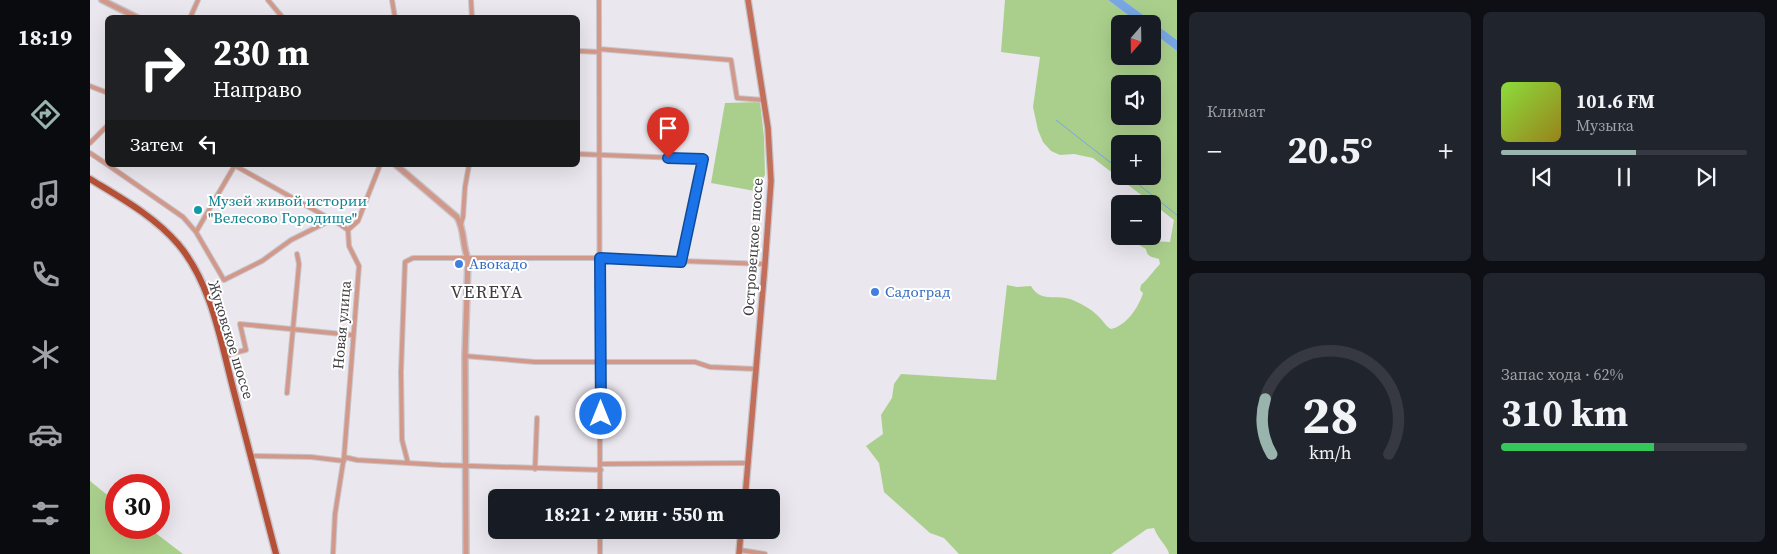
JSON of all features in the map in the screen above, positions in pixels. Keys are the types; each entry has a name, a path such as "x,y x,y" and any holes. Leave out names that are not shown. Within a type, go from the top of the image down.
{"main road":[{"name":"Островецкое шоссе","path":"745,489 766,264 771,181 768,128 748,0"},
{"name":"Жуковское шоссе","path":"90,179 143,213 162,228 179,245 202,283 225,358 276,554"},
{"path":"739,552 740,539"}],"street":[{"path":"102,0 132,15"},
{"path":"191,15 198,0"},
{"path":"268,0 280,15"},
{"path":"392,0 394,15"},
{"path":"471,0 472,15"},
{"path":"599,0 600,489"},
{"path":"580,51 731,60 737,98 763,100"},
{"path":"90,86 105,92"},
{"path":"90,143 105,128"},
{"path":"90,153 105,163"},
{"path":"580,154 703,159 681,262"},
{"path":"111,167 183,217 196,232 224,280 262,260 291,240 332,220"},
{"path":"196,232 233,167"},
{"path":"238,167 348,230 358,221 379,167"},
{"path":"398,167 453,213 461,224"},
{"path":"466,554 465,356 468,259 464,249 461,224 469,167"},
{"name":"Новая улица","path":"333,554 336,514 344,459 352,335 359,266 349,246 348,230"},
{"path":"286,393 294,329 299,264 298,254"},
{"path":"408,463 402,440 401,372 405,262 413,258 600,258 766,264"},
{"path":"225,358 246,350 240,324 352,335"},
{"path":"465,356 535,362 695,362 710,367 756,369"},
{"path":"535,469 537,418"},
{"path":"251,456 311,457 535,469 601,470"},
{"path":"601,464 748,463"},
{"path":"600,539 600,554"},
{"path":"739,552 766,554"}],"green space":[{"path":"1005,0 1108,0 1128,15 1111,15 1111,65 1161,65 1161,39 1177,51 1177,554 1169,554 1154,528 1147,529 1111,554 959,554 944,538 930,533 884,492 879,463 866,446 883,434 881,415 892,398 894,384 901,374 996,380 1007,285 1017,287 1031,286 1035,291 1044,296 1070,299 1091,310 1111,329 1122,324 1131,315 1143,293 1140,290 1141,285 1160,264 1159,259 1147,254 1146,249 1139,245 1161,245 1161,241 1170,242 1174,220 1161,210 1161,195 1141,195 1128,185 1161,185 1161,135 1111,135 1111,172 1093,158 1074,154 1060,155 1051,151 1043,142 1038,130 1033,107 1040,57 1001,52"},
{"path":"1123,0 1177,0 1177,40 1161,28 1161,15 1143,15"},
{"path":"760,102 764,137 765,175 755,191 711,183 725,103"},
{"path":"90,481 105,493 105,539 163,539 183,554 90,554"}],"water":[{"path":"1108,0 1123,0 1143,15 1128,15"},
{"path":"1161,28 1177,40 1177,51 1161,39"}],"waterway":[{"path":"1056,120 1111,163"},
{"path":"1139,185 1177,215"}],"place":[{"name":"Музей живой истории \"Велесово Городище\"","path":"198,210"},
{"name":"Авокадо","path":"459,264"},
{"name":"Садоград","path":"875,292"}],"district":[{"name":"VEREYA","path":"487,292"}],"route":[{"path":"601,414 600,258 681,262 703,159 668,158"}]}
